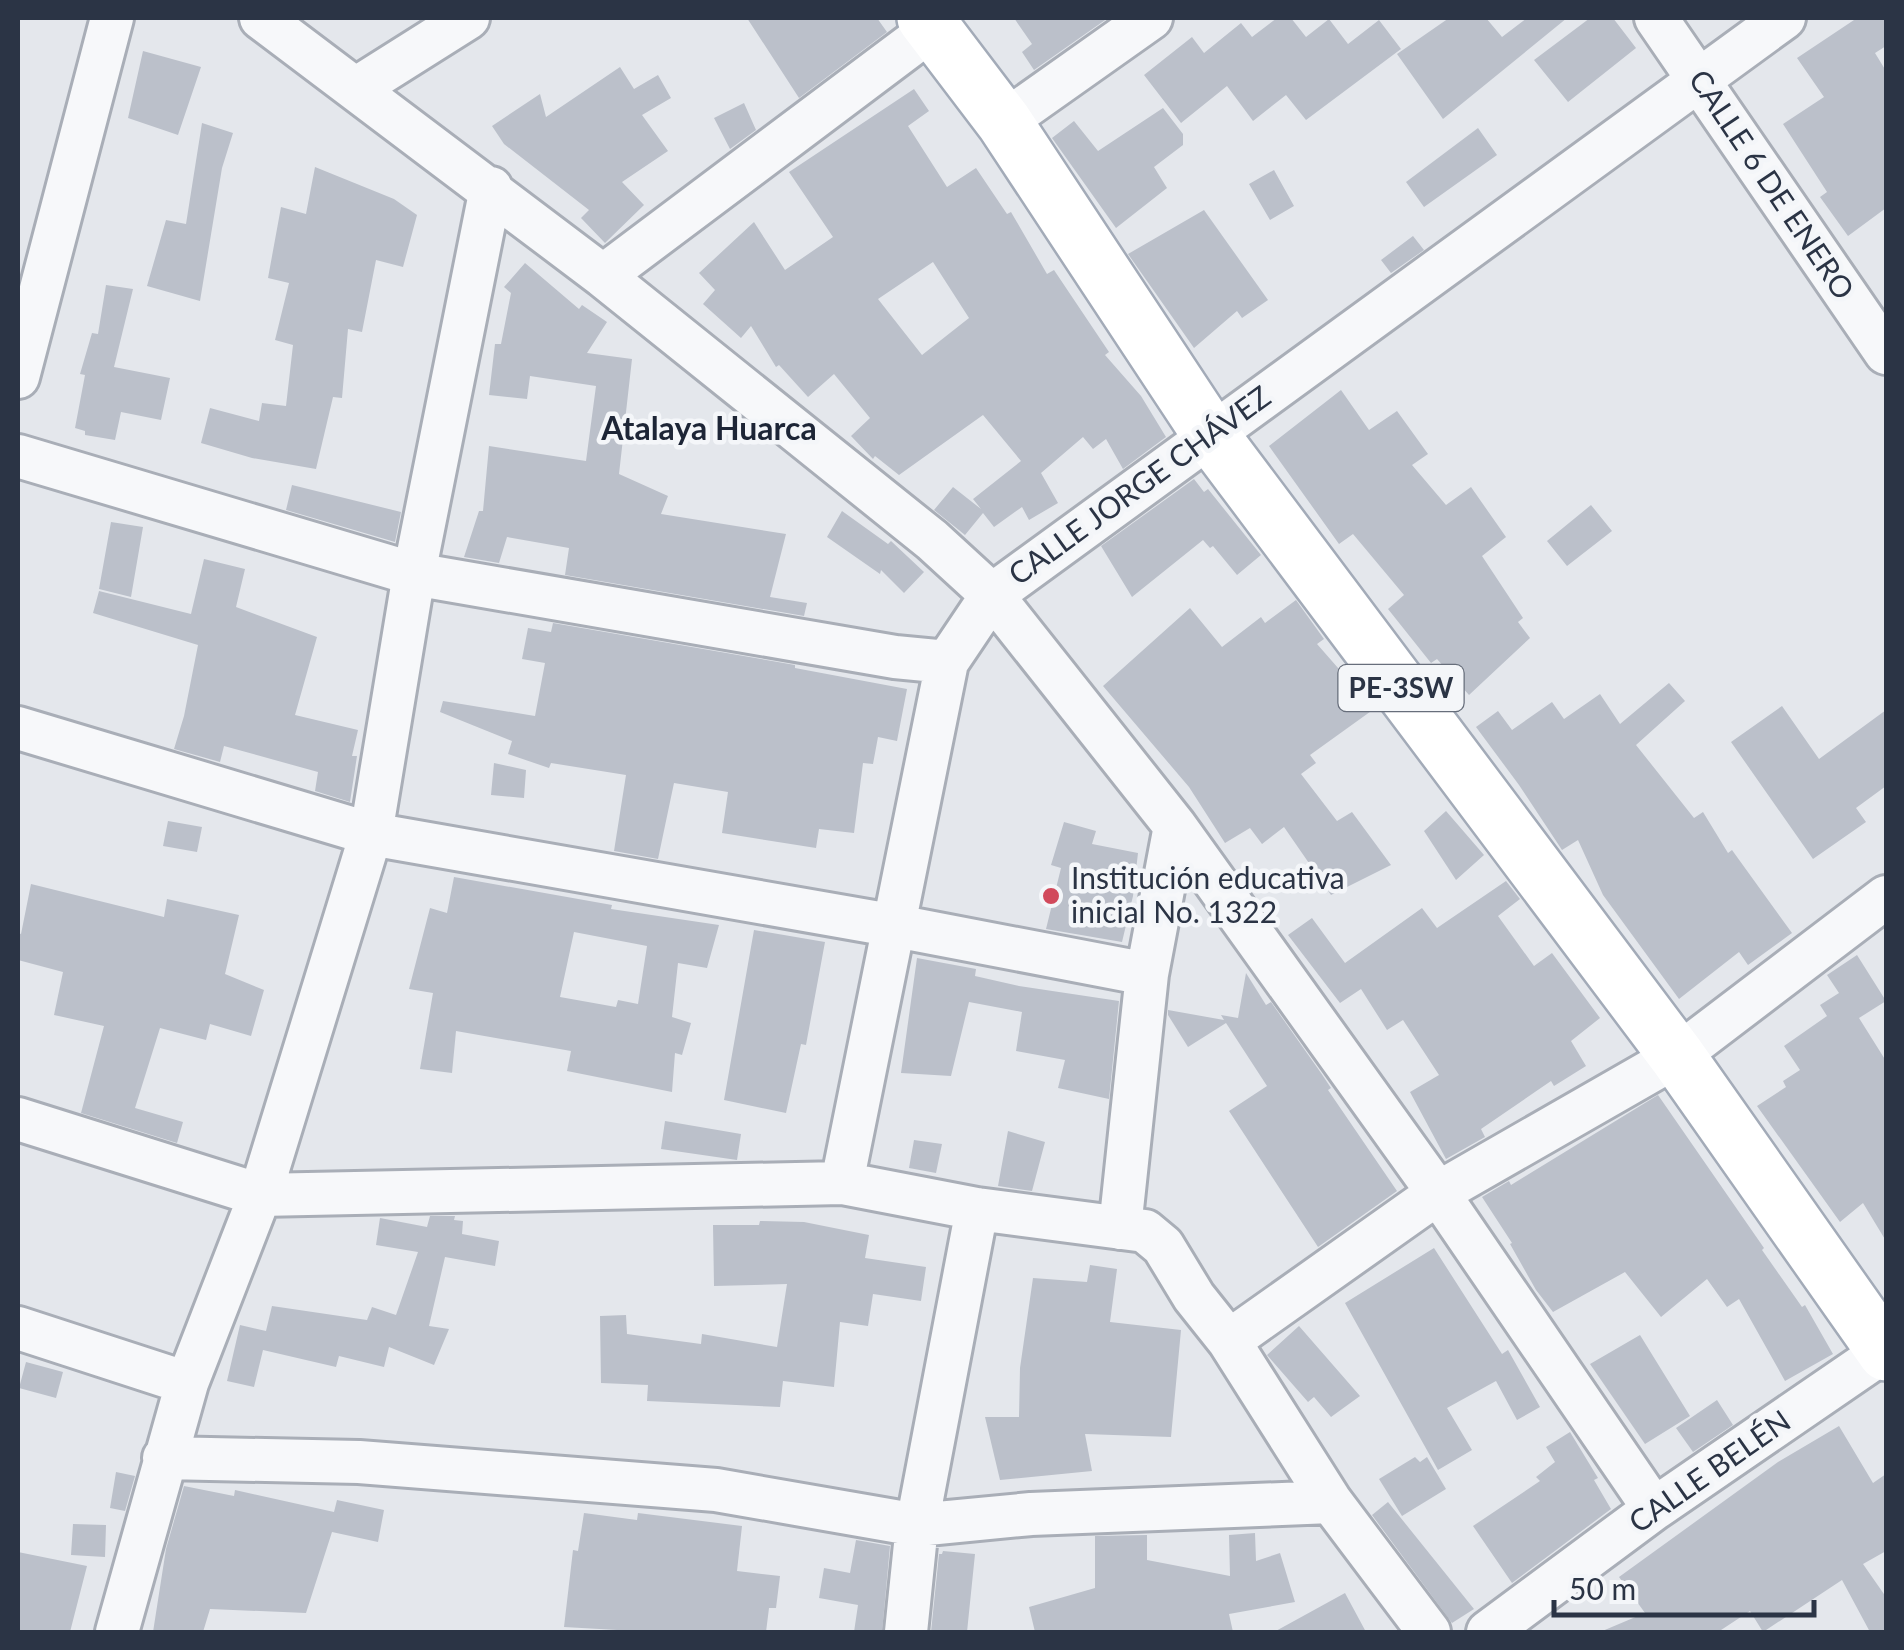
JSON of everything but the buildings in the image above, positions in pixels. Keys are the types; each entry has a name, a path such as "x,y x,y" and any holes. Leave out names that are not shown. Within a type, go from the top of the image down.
{"main road":[{"name":"PE-3SW","path":"928,23 1004,122 1210,434 1677,1056 1886,1351"}],"street":[{"path":"18,377 33,248 112,18"},
{"path":"261,18 603,276 932,540 992,596 1175,826 1438,1193 1654,1509"},
{"path":"356,88 468,18"},
{"path":"1004,122 1151,18"},
{"name":"CALLE 6 DE ENERO","path":"1656,18 1886,353"},
{"name":"CALLE JORGE CHÁVEZ","path":"842,1183 947,662 992,596 1784,18"},
{"path":"603,276 928,23"},
{"path":"116,1632 186,1383 260,1195 371,834 414,574 490,188"},
{"path":"18,456 414,574 896,657 947,662"},
{"path":"18,728 371,834 1146,974"},
{"path":"1120,1228 1146,974 1175,826"},
{"path":"1229,1342 1438,1193 1677,1056 1886,897"},
{"path":"18,1119 260,1195 842,1183 977,1209 1145,1231 1163,1246 1330,1502 1429,1632"},
{"path":"906,1632 917,1524 977,1209"},
{"path":"18,1328 186,1383"},
{"name":"CALLE BELÉN","path":"1488,1632 1654,1509 1886,1351"},
{"path":"164,1458 359,1462 716,1490 917,1524 1031,1514 1330,1502"}],"place":[{"name":"Institución educativa inicial No. 1322","path":"1051,896"}],"district":[{"name":"Atalaya Huarca","path":"709,429"}]}
